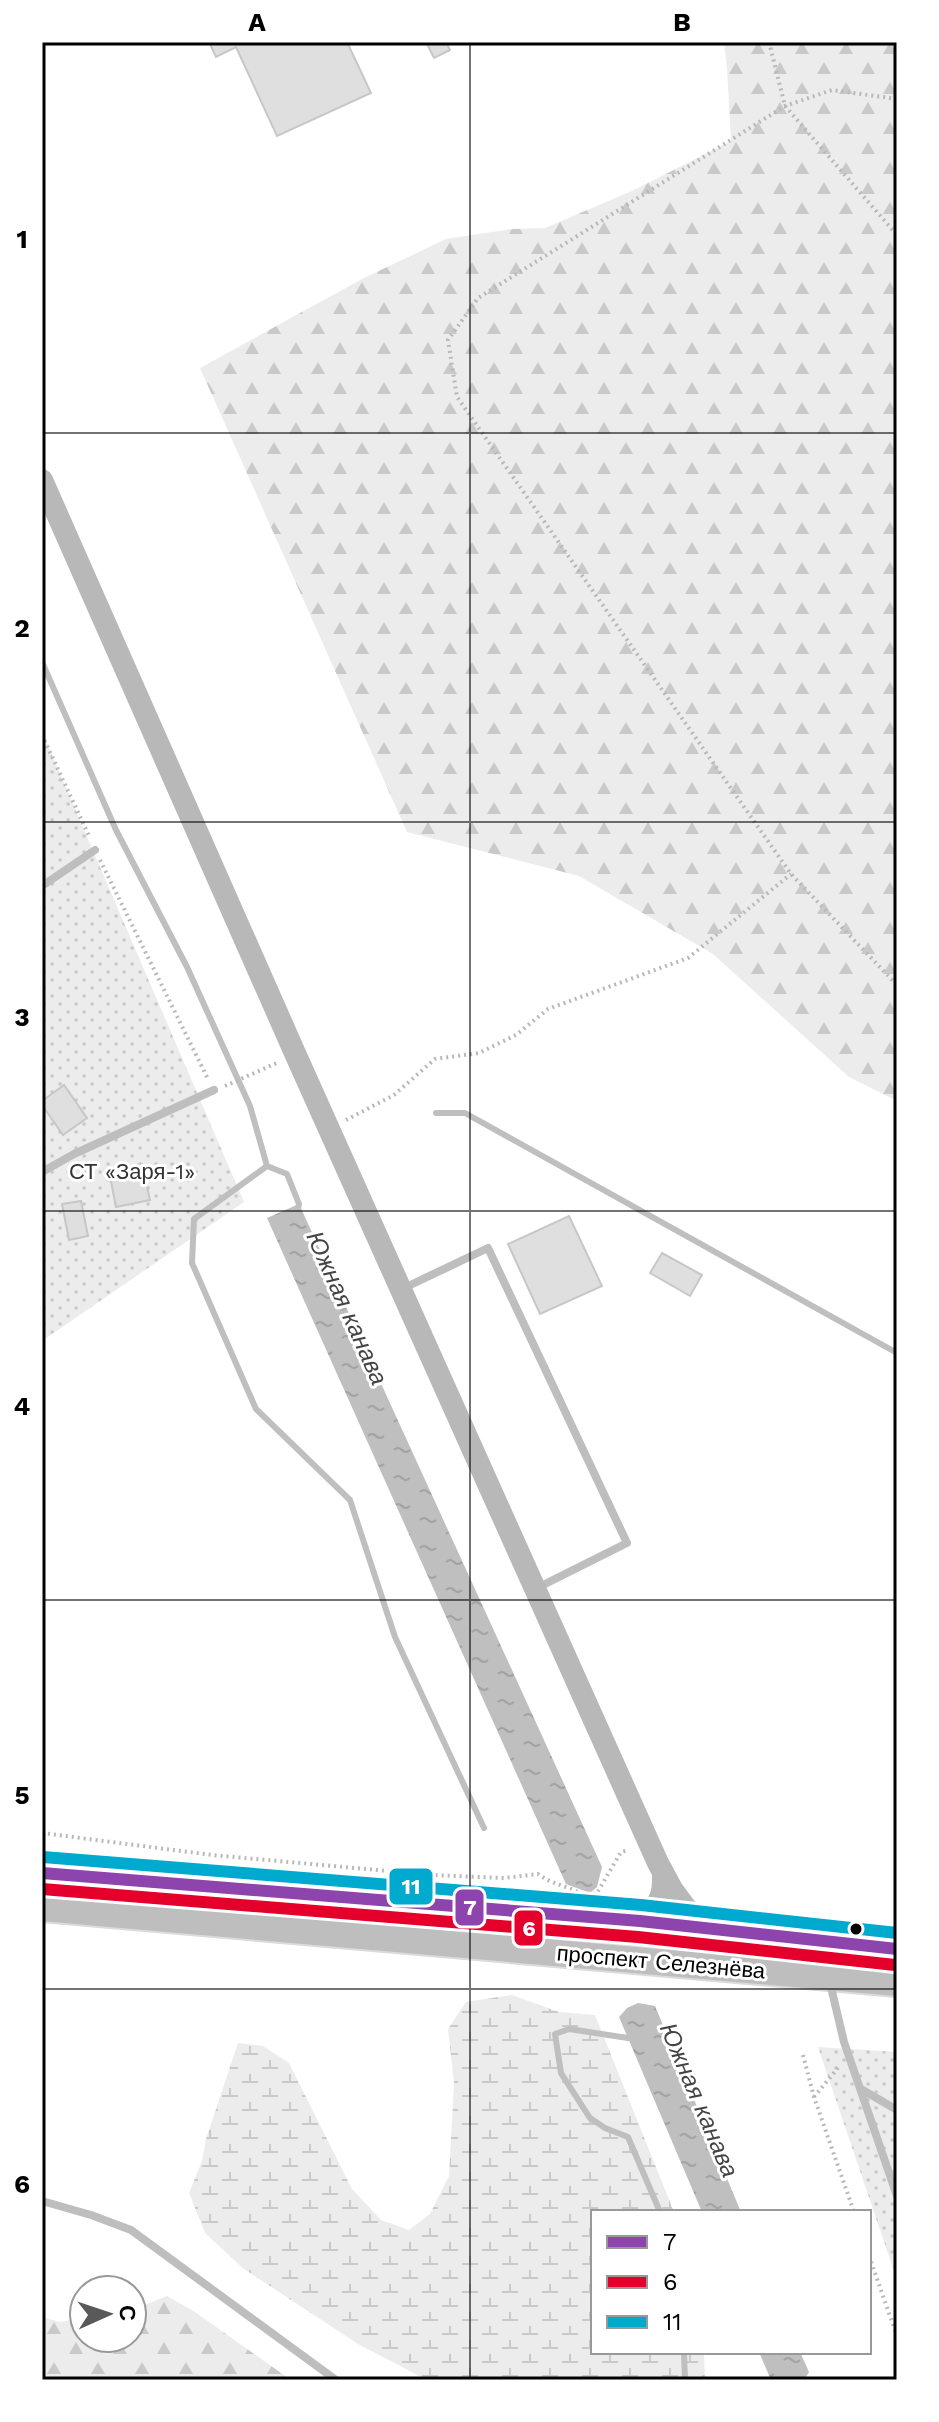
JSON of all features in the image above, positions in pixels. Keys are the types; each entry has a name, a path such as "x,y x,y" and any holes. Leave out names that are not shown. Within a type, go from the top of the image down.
{"main road":[{"path":"42,480 663,1874 689,1912 715,1930"},
{"name":"проспект Селезнёва","path":"42,1873 640,1921 897,1949"},
{"path":"640,1921 657,1905 664,1891 663,1874"},
{"name":"проспект Селезнёва","path":"42,1908 897,1983"}],"lane":[{"path":"42,886 95,850"},
{"path":"42,1172 74,1154 214,1090"},
{"path":"401,1289 488,1248 627,1543 535,1589"},
{"path":"829,1978 849,2056 897,2196"},
{"path":"860,2089 897,2110"},
{"path":"42,2201 131,2230 336,2380"}],"path":[{"path":"769,42 785,106 897,235"},
{"path":"897,99 832,90 785,106 478,298 448,340 457,397 791,874 897,985"},
{"path":"42,735 95,850 214,1090 259,1071"},
{"path":"346,1120 394,1095 435,1059 479,1053 516,1035 548,1009 688,958 791,874"},
{"path":"42,1833 212,1855 432,1875 504,1878 538,1874 551,1883 586,1896 597,1893 621,1852 629,1850 634,1862"},
{"path":"803,2055 814,2097 853,2210"},
{"path":"814,2097 849,2056"},
{"path":"871,2262 897,2336"}],"green space":[{"path":"724,42 897,42 897,1101 849,1077 713,954 579,876 407,832 200,368 364,278 446,239 512,229 545,228 632,191 731,141"},
{"name":"СТ «Заря-1»","path":"42,732 244,1202 42,1341"},
{"path":"512,1995 559,2012 595,2015 673,2210 591,2210 591,2354 704,2354 705,2380 427,2380 358,2344 244,2269 205,2233 189,2193 202,2161 206,2139 238,2043 263,2046 289,2063 352,2189 381,2220 409,2230 430,2214 449,2176 454,2083 448,2029 466,2002"},
{"path":"818,2047 897,2052 897,2280"},
{"path":"167,2296 195,2312 291,2380 42,2380 42,2317 60,2322 68,2321 68,2354 148,2354 148,2304"}],"water":[{"path":"299,1204 602,1867 597,1887 590,1893 566,1884 267,1218"},
{"path":"638,2003 655,2006 740,2210 701,2210 619,2017 627,2008"},
{"path":"760,2354 801,2354 809,2372 804,2380 771,2380"}],"building":[{"path":"209,42 347,42 371,93 277,136 236,47 216,57"},
{"path":"426,42 446,42 450,50 434,58"},
{"path":"64,1085 87,1118 63,1135 42,1101"},
{"path":"142,1164 150,1200 116,1207 109,1171"},
{"path":"81,1201 88,1236 69,1240 62,1204"},
{"path":"569,1216 602,1286 540,1314 508,1244"},
{"path":"662,1253 702,1275 690,1296 650,1273"}],"waterway":[{"name":"Южная канава","path":"42,662 116,830 187,967 250,1106 267,1166 287,1174 299,1204 298,1209"},
{"path":"436,1113 465,1113 897,1353"},
{"path":"267,1166 194,1219 192,1263 256,1409 350,1500 395,1637 484,1828"},
{"path":"635,2035 628,2038 569,2029 555,2034 561,2073 590,2118 628,2137 659,2210"},
{"path":"684,2354 685,2380"}],"transit line":[{"name":"11","path":"43,1857 641,1905 897,1933"},
{"name":"7","path":"42,1873 640,1921 897,1949"},
{"name":"6","path":"42,1889 638,1937 895,1965"}]}
